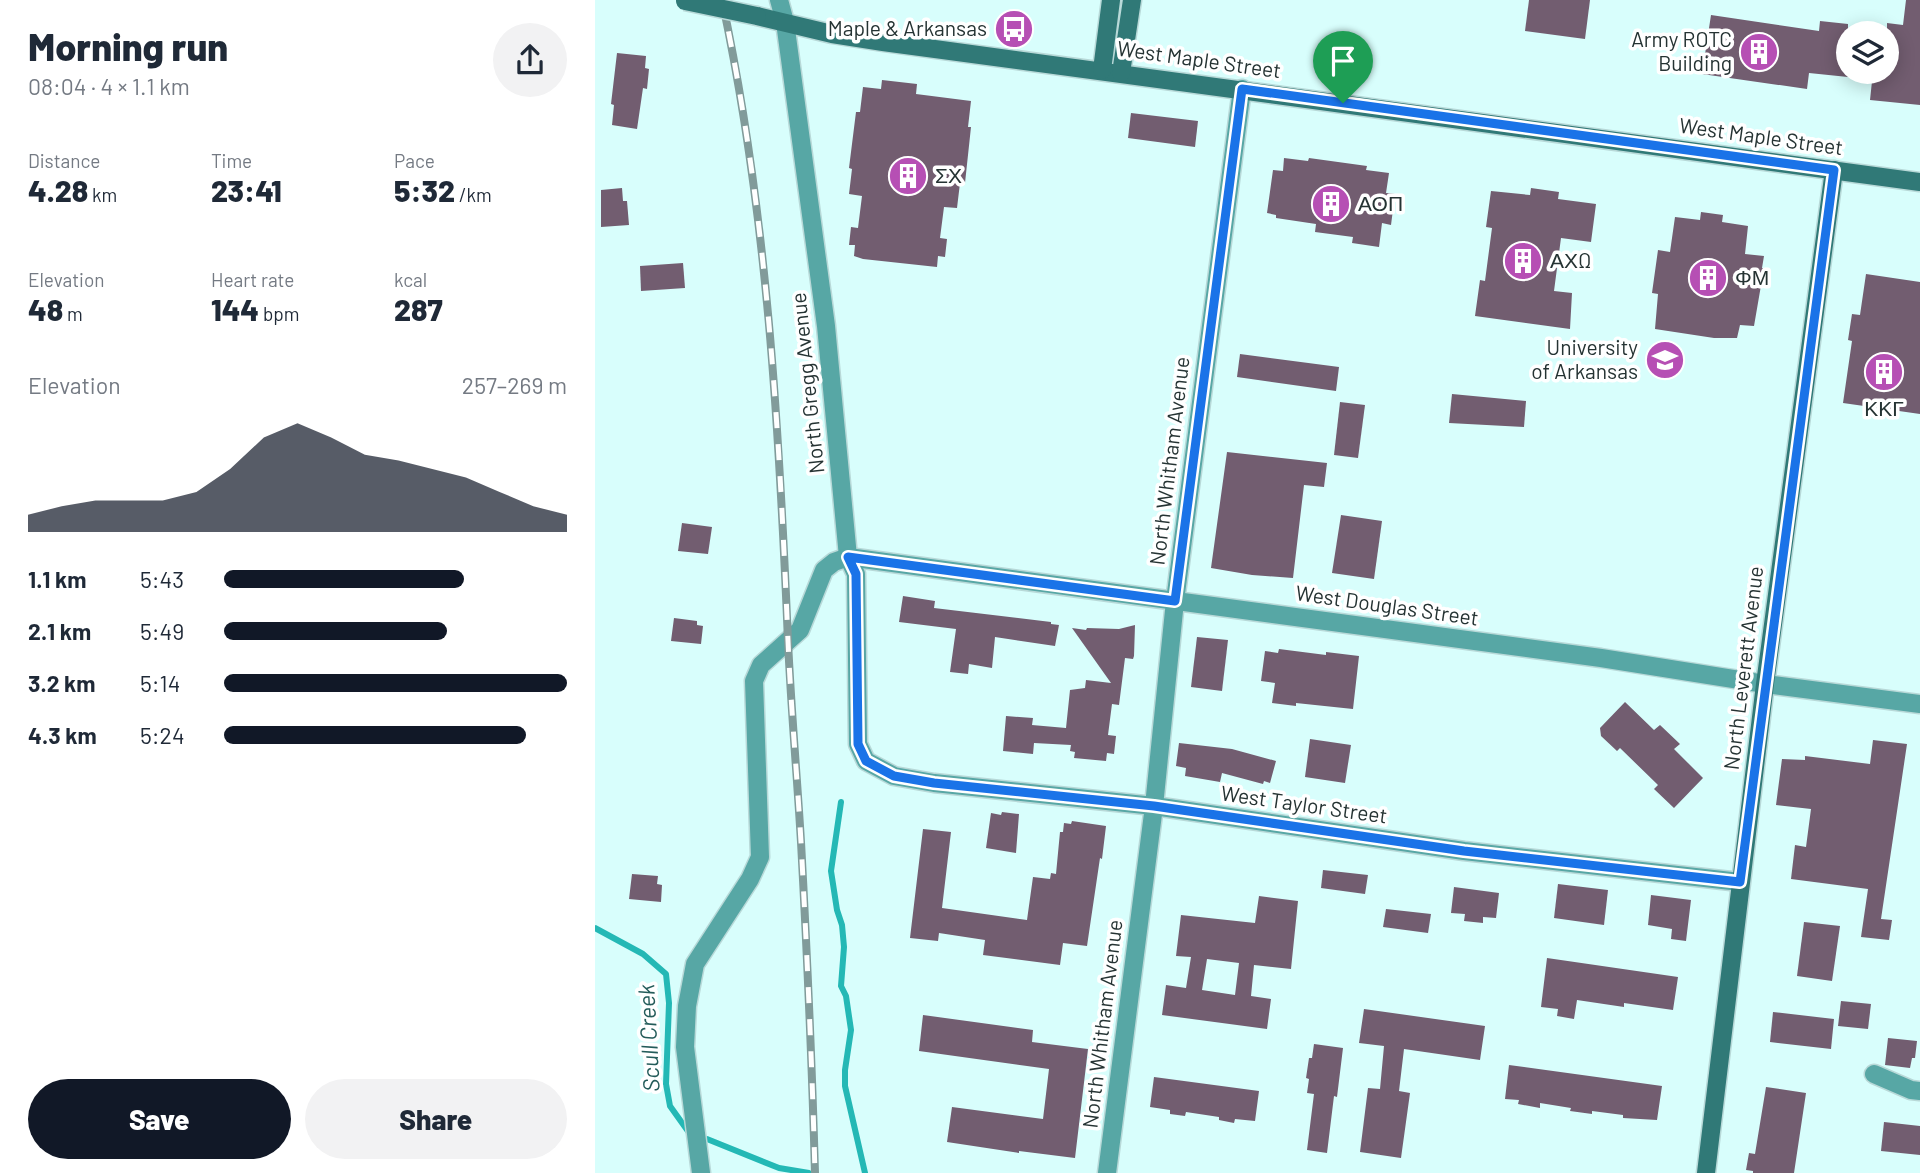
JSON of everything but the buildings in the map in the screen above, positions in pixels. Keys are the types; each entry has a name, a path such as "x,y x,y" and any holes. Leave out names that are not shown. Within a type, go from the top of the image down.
{"street":[{"name":"North Gregg Avenue","path":"779,0 785,22 826,326 848,557 856,574 858,744 866,761"},
{"path":"1101,70 1111,0"},
{"path":"1121,73 1132,0"},
{"name":"West Maple Street","path":"683,1 832,34 883,42 1920,182"},
{"name":"North Whitham Avenue","path":"1107,1173 1154,806 1175,601 1242,89"},
{"name":"North Leverett Avenue","path":"1706,1173 1765,684 1834,170"},
{"path":"701,1173 685,1047 687,1006 695,964 750,879 760,857 754,681 761,665 800,630 824,570 834,562 848,557"},
{"name":"West Douglas Street","path":"848,557 1601,658 1765,684 1920,704"},
{"name":"West Taylor Street","path":"866,761 894,776 934,783 1154,806 1464,851 1740,882"},
{"path":"1874,1074 1911,1090 1920,1091"}],"waterway":[{"path":"841,802 831,871 844,947 841,986 846,996 851,1030 845,1086 865,1173"},
{"name":"Scull Creek","path":"595,928 643,954 666,974 669,1003 666,1084 670,1106 690,1134"},
{"name":"Scull Creek","path":"707,1139 779,1168 809,1173"}],"railway":[{"path":"722,0 750,159 769,319 803,883 815,1173"}],"place":[{"name":"Maple & Arkansas","path":"1014,29"},
{"name":"Army ROTC Building","path":"1759,52"},
{"name":"ΣΧ","path":"908,176"},
{"name":"ΑΟΠ","path":"1331,204"},
{"name":"ΑΧΩ","path":"1523,261"},
{"name":"ΦΜ","path":"1708,278"},
{"name":"University of Arkansas","path":"1665,360"},
{"name":"ΚΚΓ","path":"1884,372"}],"route":[{"path":"1242,89 1343,103 1834,170 1740,882 1464,851 1154,806 934,783 894,776 866,761 858,744 856,574 848,557 1175,601 1242,89"}]}
